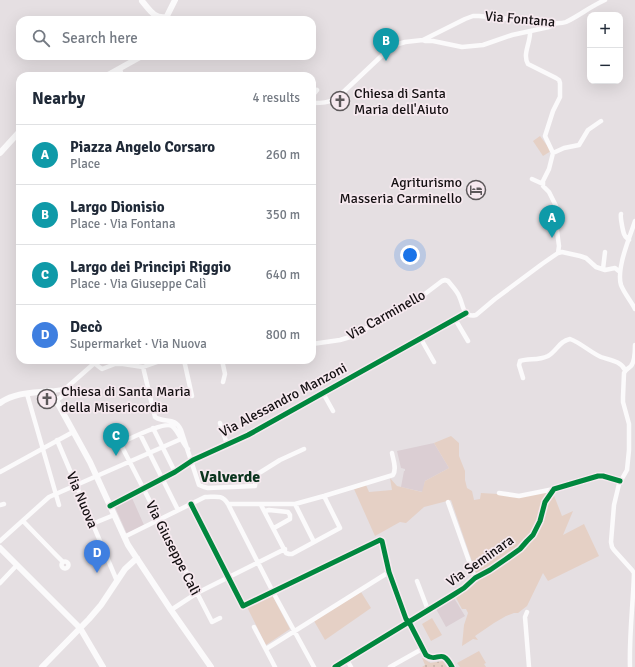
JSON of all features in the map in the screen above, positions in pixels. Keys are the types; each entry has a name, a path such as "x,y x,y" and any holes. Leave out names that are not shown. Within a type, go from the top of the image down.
{"street":[{"path":"142,0 151,16"},
{"path":"167,16 175,0"},
{"name":"Via Fontana","path":"316,103 332,101 392,46 405,42 423,40 473,16 558,23 565,22 597,3 605,0"},
{"path":"423,40 462,47 483,45 512,35 538,28 549,27 558,23"},
{"path":"530,31 530,39 527,44 527,53 525,56 526,62 556,78 560,83 560,97 553,111 545,136 553,153 549,168 542,184"},
{"path":"114,72 135,60"},
{"path":"553,153 564,148 579,145 588,130 600,121"},
{"path":"0,153 16,135"},
{"path":"532,179 542,184 549,192 556,206 554,220 559,246 558,253"},
{"path":"621,214 620,218 624,234 628,240"},
{"path":"635,221 628,240 620,272 621,284 635,309"},
{"path":"466,314 476,315 495,299 558,253 562,252 580,256 586,258 596,267 608,270 615,268 620,272"},
{"path":"603,269 605,252"},
{"name":"Via Carminello","path":"316,343 350,337 412,303 445,280 448,281 460,297 466,314"},
{"name":"Via Alessandro Manzoni","path":"110,506 191,462 248,435 466,314"},
{"path":"455,319 468,341"},
{"path":"421,339 434,362"},
{"path":"523,378 519,365 520,361 534,360 548,356 567,339 570,339 601,357 620,363 625,370 623,402 629,424 629,450 626,470 616,491 611,542 614,550 634,573 630,620 630,667"},
{"path":"625,370 633,364 635,345"},
{"path":"56,401 61,397 65,390 94,364"},
{"path":"98,364 102,369 115,364"},
{"path":"123,364 143,367 152,364"},
{"path":"185,364 192,396"},
{"path":"223,364 225,374 223,382"},
{"path":"143,367 155,417 157,419 176,423 181,430 191,462 200,484 204,487 255,486 256,475 280,460 304,449"},
{"path":"0,403 14,395 65,390"},
{"path":"51,392 84,450 124,537 132,551 212,667"},
{"path":"323,393 333,411"},
{"path":"27,394 59,505"},
{"path":"220,423 227,444"},
{"path":"178,510 140,434 153,428 170,425 174,427 188,449"},
{"path":"153,428 175,472"},
{"path":"0,472 73,432"},
{"name":"Via Giuseppe Calì","path":"140,434 120,443 212,622 220,618"},
{"path":"0,541 49,497 181,439"},
{"name":"Via Nuova","path":"57,440 117,581"},
{"path":"228,504 294,504 324,496 393,474 395,472 395,468 392,453"},
{"path":"499,492 519,496 554,489 598,476 620,481"},
{"name":"Via Seminara","path":"335,667 464,588 475,578 490,570 520,549 533,534 540,521 545,502 554,489"},
{"path":"262,504 286,553 292,554 340,528 324,496"},
{"path":"124,537 205,497 223,498 228,504 273,592 314,667"},
{"path":"448,502 475,578"},
{"path":"191,504 243,606 380,540 382,541 388,572 406,619 409,622 422,649 426,655 431,658 444,656 452,667"},
{"path":"294,504 314,542"},
{"path":"265,511 288,512 290,515 290,519 274,528"},
{"path":"92,524 114,515"},
{"path":"23,521 63,562"},
{"path":"0,548 80,628 103,667"},
{"path":"172,610 196,593 284,549"},
{"path":"126,569 132,551"},
{"path":"42,667 101,605 126,569 137,558"},
{"path":"0,583 17,565"},
{"path":"266,649 388,572"},
{"path":"417,581 428,610"},
{"path":"527,612 525,617 528,667"},
{"path":"254,627 275,667"},
{"path":"390,667 422,649"},
{"path":"347,660 351,667"}],"shaded area":[{"path":"540,136 551,151 543,156 533,141"},
{"path":"451,436 459,443 459,456 465,471 467,488 472,491 474,500 480,499 481,493 517,497 550,491 545,497 541,506 538,522 526,539 511,553 477,576 451,500 424,507 406,523 400,522 375,536 354,489 366,485 369,492 392,490 390,478 397,486 422,492 425,481 449,468 434,443"},
{"path":"434,443 449,468 425,481 423,492 401,487 405,469 401,468 397,451"},
{"path":"553,493 562,516 573,511 563,535 584,524 599,556 548,581 543,573 527,606 518,613 506,616 475,636 478,640 473,639 462,646 464,625 468,613 466,609 462,609 455,596 475,581 478,582 476,579 504,562 509,562 509,559 539,526 544,516 546,502"},
{"path":"132,498 144,525 127,534 115,507"},
{"path":"361,592 371,608 325,640 314,621"},
{"path":"272,595 290,629 266,645 247,607"},
{"path":"454,598 465,616 446,627 436,609"},
{"path":"432,618 442,635 431,641 422,624"},
{"path":"479,651 486,663 484,664 486,667 460,667 457,663"},
{"path":"422,658 430,663 443,661 447,667 422,667 425,665"}],"cycle path":[{"path":"110,506 175,472 193,460 248,435 466,313"},
{"path":"335,667 464,588 475,578 490,570 520,549 533,535 540,521 545,502 554,489 598,476 620,481"},
{"path":"191,504 243,606 380,540 382,541 389,572 406,619 426,655 434,658 442,656 452,667"}],"place":[{"name":"Largo Dionisio","path":"386,61"},
{"name":"Chiesa di Santa Maria dell'Aiuto","path":"340,101"},
{"name":"Agriturismo Masseria Carminello","path":"476,190"},
{"name":"Piazza Angelo Corsaro","path":"552,238"},
{"name":"Chiesa di Santa Maria della Misericordia","path":"47,399"},
{"name":"Largo dei Principi Riggio","path":"116,456"},
{"name":"Decò","path":"97,573"}],"district":[{"name":"Valverde","path":"230,477"}]}
